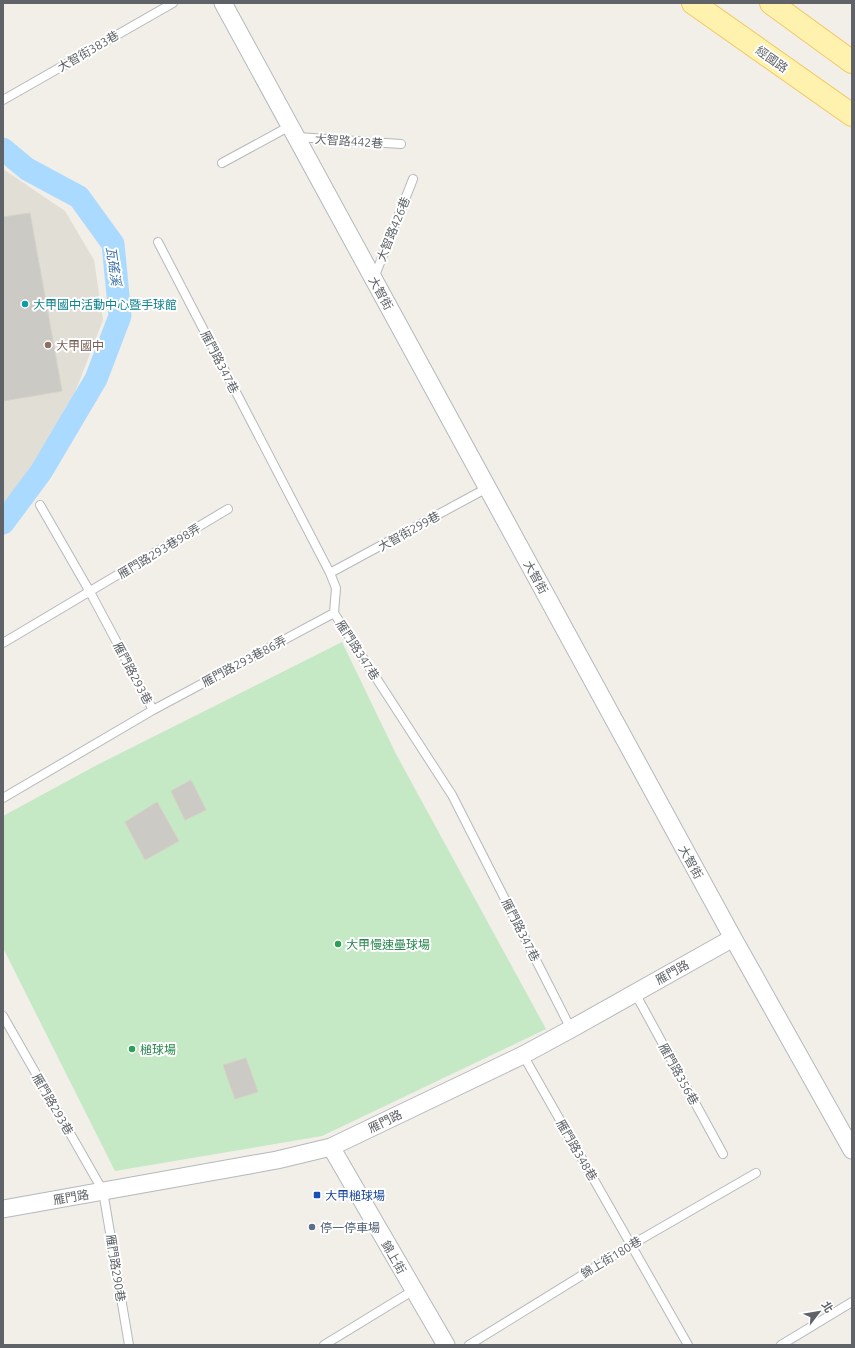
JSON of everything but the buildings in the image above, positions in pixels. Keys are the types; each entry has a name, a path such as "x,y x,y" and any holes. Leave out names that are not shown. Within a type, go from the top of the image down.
{"main road":[{"name":"經國路","path":"693,3 852,115"},
{"path":"771,3 852,62"}],"street":[{"name":"大智街","path":"223,3 733,938 852,1150"},
{"name":"雁門路","path":"3,1209 278,1160 331,1147 523,1055 733,938"},
{"name":"錦上街","path":"331,1147 446,1345"}],"lane":[{"name":"大智街383巷","path":"3,100 173,3"},
{"name":"大智路442巷","path":"293,131 401,144"},
{"path":"222,163 293,131"},
{"name":"大智路426巷","path":"373,279 413,179"},
{"name":"雁門路347巷","path":"158,242 330,573 336,588 334,613 452,795 571,1029"},
{"name":"大智街299巷","path":"330,573 487,488"},
{"name":"雁門路293巷","path":"3,798 153,710 90,592 40,505"},
{"name":"雁門路293巷98弄","path":"3,643 228,509"},
{"name":"雁門路293巷86弄","path":"153,710 334,613"},
{"name":"雁門路356巷","path":"635,993 723,1154"},
{"name":"雁門路293巷","path":"3,1016 103,1191"},
{"name":"雁門路348巷","path":"523,1055 688,1345"},
{"name":"錦上街180巷","path":"468,1345 631,1245 756,1173"},
{"name":"雁門路290巷","path":"103,1191 129,1345"},
{"path":"324,1345 414,1290"},
{"path":"781,1345 852,1302"}],"shaded area":[{"name":"大甲國中","path":"3,169 65,211 94,260 103,320 69,408 12,496 3,505"}],"green space":[{"path":"342,642 396,754 546,1029 322,1136 115,1171 3,948 3,816 97,765"}],"waterway":[{"name":"瓦磘溪","path":"3,149 27,169 79,197 113,244 120,316 96,379 41,472 3,523"}],"place":[{"name":"大甲國中活動中心暨手球館","path":"25,304"},
{"name":"大甲國中","path":"48,345"},
{"name":"大甲慢速壘球場","path":"338,944"},
{"name":"槌球場","path":"132,1049"},
{"name":"大甲槌球場","path":"317,1195"},
{"name":"停一停車場","path":"312,1227"}]}
